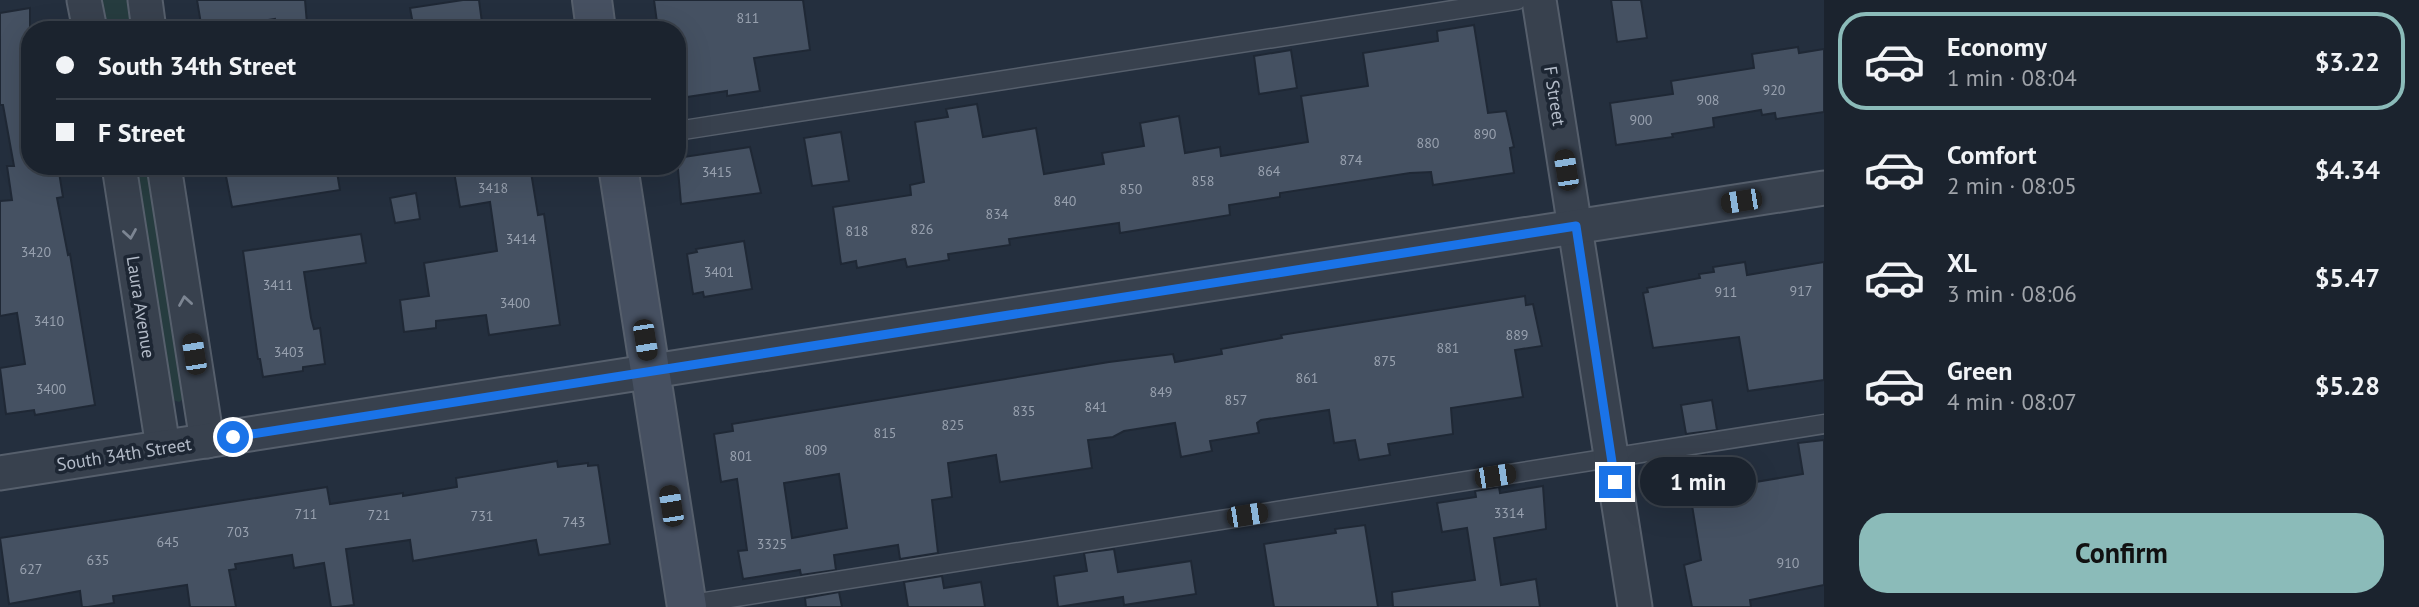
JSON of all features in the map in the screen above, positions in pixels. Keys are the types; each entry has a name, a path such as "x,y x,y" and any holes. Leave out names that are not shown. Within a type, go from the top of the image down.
{"main road":[{"path":"592,0 595,21"},
{"path":"619,175 686,606"}],"street":[{"path":"84,0 88,21"},
{"path":"145,0 148,21"},
{"name":"F Street","path":"1539,0 1635,607"},
{"name":"Laura Avenue","path":"120,175 163,447"},
{"path":"165,175 207,441"},
{"name":"South 34th Street","path":"0,473 1824,188"}],"lane":[{"path":"686,130 1517,0"},
{"path":"686,606 1824,424"}],"green space":[{"path":"95,0 133,0 134,21 99,21"},
{"path":"133,175 152,175 184,399 179,402 170,399"}],"building":[{"path":"197,0 305,0 307,21 200,21"},
{"path":"479,0 482,21 412,21 410,8"},
{"path":"654,0 803,0 810,50 754,58 760,91 727,96 727,91 687,97 686,21 657,21"},
{"path":"1611,0 1641,0 1647,38 1617,42"},
{"path":"30,8 30,21 21,21 21,175 59,175 63,197 57,198 68,255 70,254 95,405 35,415 34,410 6,414 0,368 25,364 17,313 0,316 0,201 12,200 7,166 14,166 3,105 0,105 0,13"},
{"path":"1474,25 1488,113 1506,111 1514,147 1510,148 1514,173 1433,185 1431,172 1410,173 1280,193 1280,197 1229,205 1230,215 1120,233 1119,223 1009,239 1010,245 948,254 949,260 907,267 905,259 857,268 856,261 841,264 833,207 911,195 910,185 924,182 915,122 948,117 946,109 977,104 983,137 1036,128 1044,174 1104,164 1102,153 1144,146 1140,123 1179,116 1185,153 1220,147 1221,156 1308,142 1301,96 1368,86 1363,53 1438,41 1437,31"},
{"path":"1798,47 1799,53 1824,49 1824,112 1776,119 1775,113 1762,115 1761,110 1713,118 1714,127 1672,134 1673,137 1616,145 1610,103 1673,94 1671,81 1754,68 1752,54"},
{"path":"1291,50 1297,88 1259,94 1254,56"},
{"path":"841,132 849,181 812,186 804,138"},
{"path":"750,147 761,193 681,204 678,175 686,175 686,157"},
{"path":"226,175 338,175 340,190 232,207"},
{"path":"455,175 531,175 538,215 544,214 560,325 489,335 486,315 436,321 436,328 404,332 400,300 429,296 424,263 497,251 490,202 460,207"},
{"path":"416,193 420,219 395,223 390,198"},
{"path":"361,234 366,263 304,272 311,318 314,329 320,328 325,364 303,367 303,371 263,377 258,359 243,251"},
{"path":"744,241 752,289 704,297 703,292 693,294 687,254 697,252 696,249"},
{"path":"1745,262 1747,275 1824,262 1824,380 1748,391 1739,337 1653,348 1643,293 1648,292 1647,288 1700,278 1699,274 1714,272 1713,267"},
{"path":"1525,296 1526,305 1533,304 1542,346 1515,350 1523,397 1451,408 1453,434 1388,444 1390,455 1359,460 1355,440 1334,443 1329,410 1261,420 1257,423 1259,433 1210,441 1212,451 1181,457 1175,423 1088,440 1092,468 1000,482 996,455 948,463 952,497 932,500 938,553 900,559 898,545 834,555 836,570 801,575 800,570 743,579 738,551 747,550 737,479 721,482 714,434 733,431 732,424 1109,362 1173,354 1175,362 1222,354 1221,349 1282,338 1281,335","holes":["839,474 847,528 792,538 784,483"]},
{"path":"1712,400 1717,430 1686,434 1681,405"},
{"path":"1824,440 1824,585 1750,600 1751,607 1692,607 1684,565 1701,560 1690,493 1803,474 1798,443"},
{"path":"1706,454 1711,484 1678,490 1673,460"},
{"path":"557,461 558,467 588,463 588,466 598,465 610,544 539,555 536,540 413,561 410,540 346,549 354,605 337,607 331,607 324,563 294,568 292,555 235,564 236,569 229,570 236,607 190,607 187,585 113,596 114,603 88,607 82,607 80,591 9,604 0,538 327,487 330,504 403,493 403,496 457,487 456,478"},
{"path":"1543,486 1546,529 1494,538 1501,585 1536,579 1540,607 1393,607 1392,592 1475,580 1467,528 1442,532 1437,503 1476,497 1475,491 1499,487 1500,493"},
{"path":"1365,525 1378,607 1274,607 1264,544 1336,533 1335,529"},
{"path":"1114,549 1118,572 1191,561 1196,594 1124,605 1123,597 1058,607 1054,576 1087,571 1084,553"},
{"path":"942,576 944,588 981,582 985,607 908,607 904,582"},
{"path":"839,592 842,607 806,607 805,598"}],"route":[{"path":"233,437 1576,226 1615,482"}]}
